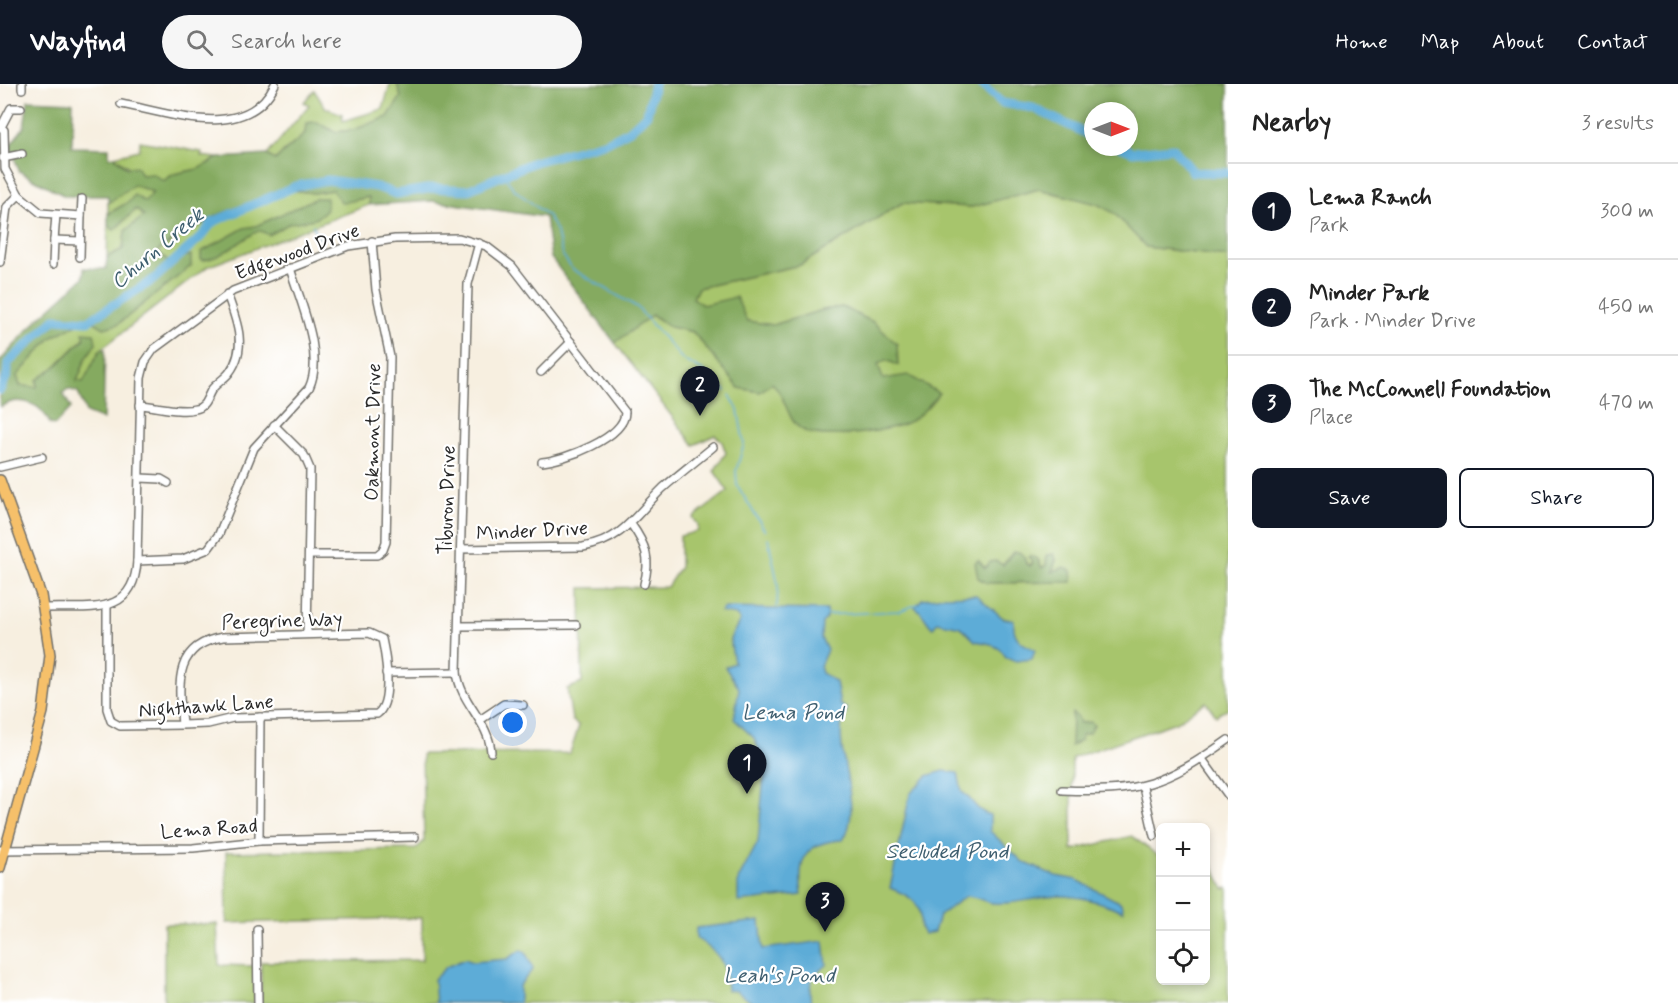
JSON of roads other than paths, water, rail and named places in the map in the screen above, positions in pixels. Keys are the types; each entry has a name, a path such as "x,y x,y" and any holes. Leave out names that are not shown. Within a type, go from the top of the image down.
{"main road":[{"path":"0,480 44,608 50,655 48,690 2,850 0,868"}],"street":[{"path":"121,104 195,117 228,120 243,116 256,108 275,84"},
{"path":"21,108 11,108 1,127 3,158 9,180 19,195 41,213 81,216"},
{"path":"3,158 22,154"},
{"path":"0,262 7,207 19,195"},
{"path":"80,257 82,199"},
{"path":"53,264 56,215"},
{"name":"Edgewood Drive","path":"107,605 118,601 131,590 137,579 142,372 154,349 227,294 348,246 372,241 445,236 479,243 512,266 625,412 625,418 619,427 584,450 563,458 542,462"},
{"path":"54,240 80,241"},
{"name":"Oakmont Drive","path":"309,555 377,555 383,550 386,542 390,357 376,290 372,241"},
{"name":"Tiburon Drive","path":"479,243 468,284 457,672 462,693 489,736 491,752"},
{"path":"138,561 183,559 208,549 219,534 251,452 307,391 315,368 311,340 290,268"},
{"path":"140,405 197,409 204,405 213,388 230,372 238,355 239,328 227,294"},
{"path":"541,372 571,342"},
{"path":"274,425 304,455 310,469 307,634"},
{"name":"Minder Drive","path":"461,549 583,547 610,538 631,524 663,488 713,447"},
{"path":"0,467 42,457"},
{"path":"140,478 162,479 168,483"},
{"path":"631,524 648,556 648,570 644,584"},
{"path":"44,608 107,605"},
{"name":"Nighthawk Lane","path":"107,605 107,709 109,718 120,726 182,725 261,717 377,714 385,704 386,673"},
{"path":"459,626 576,625"},
{"name":"Peregrine Way","path":"182,725 179,675 184,662 196,647 209,640 223,637 307,634 378,635 383,642 386,673"},
{"path":"386,673 457,672"},
{"path":"480,720 506,703 523,705"},
{"path":"259,841 261,717"},
{"path":"1062,790 1114,791 1143,787 1171,777 1228,740"},
{"path":"1202,759 1228,795"},
{"path":"1143,787 1154,836"},
{"name":"Lema Road","path":"2,850 193,848 259,841 415,837"},
{"path":"257,929 258,1003"}],"water":[{"path":"976,595 1003,618 1014,620 1014,631 1018,639 1035,650 1032,659 1016,661 1006,657 1000,649 991,644 975,641 961,627 937,622 933,628 915,607 922,599"},
{"name":"Lema Pond","path":"724,608 826,610 827,618 822,623 821,638 827,650 820,666 822,673 836,682 840,705 847,709 842,722 841,736 851,813 849,827 843,840 819,845 806,855 801,872 802,895 738,902 738,880 758,842 764,775 763,760 754,738 734,719 739,688 725,667 734,663 730,639 740,620 736,615 720,612"},
{"name":"Secluded Pond","path":"944,771 958,773 962,792 977,808 990,815 990,831 1023,862 1056,876 1077,880 1121,903 1123,911 1099,902 1066,896 1001,903 966,896 939,916 934,932 924,934 917,905 910,898 890,888 910,794 927,776"},
{"name":"Leah's Pond","path":"760,921 763,949 824,941 827,965 817,973 810,985 811,1003 753,1003 736,991 727,990 725,972 720,959 696,938 696,928"},
{"path":"521,950 526,953 533,969 519,986 519,1003 436,1003 434,979 446,967 465,959 473,962 507,959"}],"waterway":[{"name":"Churn Creek","path":"0,390 7,376 8,363 55,319 88,321 153,280 201,237 213,222 296,186 328,180 377,187 396,194 433,188 468,190 534,162 607,142 630,130 647,114 654,84"},
{"name":"Churn Creek","path":"981,84 1002,103 1033,108 1084,133"},
{"name":"Churn Creek","path":"1138,152 1173,148 1193,172 1228,173"},
{"path":"503,175 515,190 548,216 557,233 562,254 572,269 637,307 683,360 710,375 726,391"},
{"path":"313,225 322,248"},
{"path":"730,395 738,410 744,444 736,471 737,485 765,531"},
{"path":"768,538 778,584 777,607"},
{"path":"825,615 899,611 918,604"}],"place":[{"name":"Minder Park","path":"700,416"},
{"name":"Lema Ranch","path":"747,794"},
{"name":"The McConnell Foundation","path":"825,932"}]}
